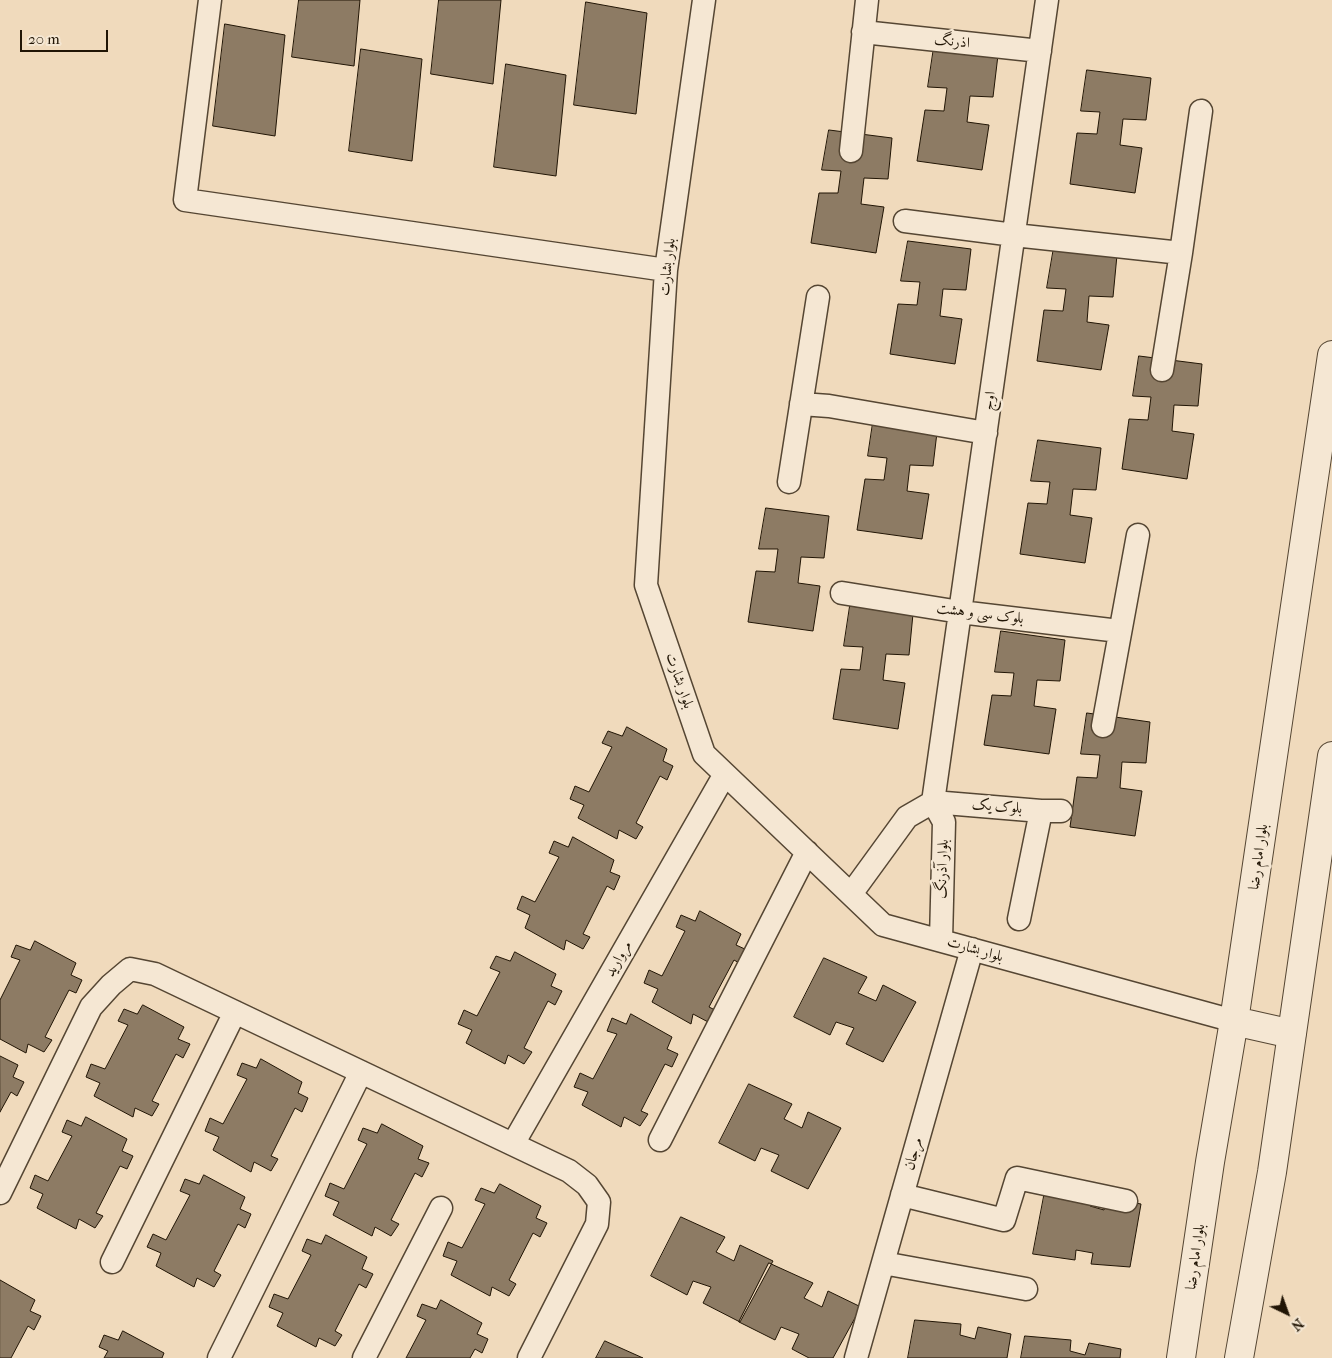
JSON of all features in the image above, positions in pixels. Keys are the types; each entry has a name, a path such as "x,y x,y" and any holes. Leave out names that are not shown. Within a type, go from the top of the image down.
{"street":[{"path":"210,0 184,200 666,270"},
{"name":"بلوار بشارت","path":"704,0 666,270 646,586 704,754 883,925 1234,1021"},
{"path":"851,151 867,0"},
{"name":"اوج","path":"933,802 1048,0"},
{"name":"اذرنگ","path":"863,32 1040,51"},
{"path":"1162,370 1182,254 1201,111"},
{"path":"905,221 1014,236 1182,254"},
{"path":"789,482 818,297"},
{"name":"بلوار امام رضا","path":"1181,1358 1210,1162 1234,1021 1332,354"},
{"path":"802,404 829,406 986,433"},
{"path":"1103,726 1138,535"},
{"name":"بلوک سی و هشت","path":"842,593 960,612 1120,631"},
{"path":"1239,1358 1272,1172 1332,756"},
{"name":"مروارید","path":"513,1144 725,774"},
{"path":"851,894 907,817 933,802"},
{"name":"بلوک یک","path":"933,802 1051,811 1018,919"},
{"name":"بلوار آذرنگ","path":"933,802 944,822 941,940"},
{"path":"660,1140 807,852"},
{"name":"مرجان","path":"856,1358 972,949"},
{"path":"0,1193 91,1007 111,985 130,970 155,974 569,1170 587,1185 599,1202 597,1224 529,1358"},
{"path":"112,1262 235,1012"},
{"path":"1234,1021 1292,1034"},
{"path":"219,1358 361,1072"},
{"path":"902,1195 1004,1220 1017,1178 1126,1201"},
{"path":"364,1358 441,1208"},
{"path":"883,1264 1026,1289"}],"building":[{"path":"299,0 360,0 354,66 292,57"},
{"path":"439,0 501,0 493,84 431,74"},
{"path":"586,2 647,13 636,114 574,105"},
{"path":"225,24 285,35 275,136 213,126"},
{"path":"934,47 998,55 993,97 970,96 967,122 989,125 982,170 917,161 925,110 944,111 947,88 928,87"},
{"path":"361,49 422,59 412,161 349,151"},
{"path":"506,64 566,75 556,176 494,167"},
{"path":"1087,70 1151,78 1146,120 1123,119 1120,145 1142,148 1135,193 1070,184 1077,133 1097,134 1100,112 1081,111"},
{"path":"829,130 892,138 888,179 864,178 861,204 884,207 876,253 811,243 819,193 838,193 841,171 822,170"},
{"path":"908,241 971,249 966,290 943,289 940,316 962,319 955,364 890,354 898,304 917,305 920,282 901,281"},
{"path":"1054,247 1117,255 1113,297 1089,296 1087,322 1109,325 1101,370 1037,361 1044,310 1063,311 1066,289 1047,288"},
{"path":"1139,356 1202,364 1198,406 1174,405 1172,431 1194,434 1187,479 1122,469 1129,419 1148,420 1151,397 1133,396"},
{"path":"874,416 938,424 933,466 910,465 907,491 929,494 922,539 857,530 865,479 884,480 887,458 868,456"},
{"path":"1038,440 1101,448 1096,490 1073,489 1070,515 1092,518 1085,563 1020,554 1028,503 1047,504 1050,482 1031,481"},
{"path":"766,508 829,516 824,558 801,557 798,583 820,586 813,631 748,622 756,571 775,572 778,549 759,549"},
{"path":"850,606 913,614 909,655 886,654 883,680 905,683 898,729 833,719 841,669 860,670 863,647 844,646"},
{"path":"1001,631 1065,640 1060,681 1037,680 1034,706 1056,709 1049,754 984,745 992,695 1011,696 1014,673 995,672"},
{"path":"1087,713 1150,722 1146,763 1122,762 1120,788 1142,791 1135,836 1070,827 1077,777 1097,778 1100,755 1081,754"},
{"path":"627,727 667,749 663,761 673,766 667,780 660,776 636,823 643,827 636,839 619,830 617,839 578,818 584,805 570,799 575,786 589,792 612,747 602,743 608,731 622,736"},
{"path":"573,837 614,860 610,872 620,876 614,890 607,886 583,934 590,937 583,949 566,940 564,950 525,928 530,915 517,909 522,896 535,902 559,857 549,853 554,841 568,847"},
{"path":"700,911 741,934 736,945 747,950 741,964 734,960 709,1007 717,1011 710,1023 693,1014 691,1024 652,1002 658,989 644,983 649,970 662,976 685,931 676,927 681,915 695,921"},
{"path":"35,941 76,963 71,975 82,980 76,993 69,990 45,1037 52,1040 44,1052 28,1044 26,1053 0,1039 0,1000 20,960 11,957 16,945 30,950"},
{"path":"515,952 556,974 551,986 562,991 555,1005 548,1001 524,1048 532,1052 524,1064 508,1055 505,1064 466,1043 472,1030 458,1024 464,1010 477,1016 500,972 490,968 496,956 510,961"},
{"path":"824,958 867,977 858,993 876,1001 883,985 916,1002 883,1062 846,1044 854,1028 836,1022 830,1035 794,1017"},
{"path":"143,1005 184,1027 178,1039 190,1044 183,1058 176,1054 152,1101 159,1104 152,1116 135,1108 133,1117 94,1096 100,1083 86,1077 91,1064 105,1069 128,1025 118,1021 124,1009 137,1014"},
{"path":"631,1014 672,1037 667,1049 678,1054 672,1067 665,1064 641,1111 648,1114 640,1126 624,1117 621,1127 582,1105 588,1092 574,1087 580,1073 593,1079 617,1034 607,1031 612,1018 626,1024"},
{"path":"0,1056 18,1065 13,1077 24,1082 17,1096 11,1092 0,1112"},
{"path":"261,1059 302,1082 298,1093 308,1098 302,1112 295,1108 271,1156 278,1159 271,1171 254,1162 251,1172 213,1150 219,1137 205,1131 210,1118 223,1124 247,1079 237,1075 242,1063 256,1068"},
{"path":"749,1084 792,1104 784,1119 802,1128 808,1112 841,1128 808,1189 771,1171 779,1155 761,1148 755,1161 719,1143"},
{"path":"86,1117 127,1139 122,1151 133,1156 127,1169 120,1166 96,1213 103,1216 95,1228 79,1219 76,1229 37,1208 43,1194 30,1188 35,1175 48,1181 72,1136 62,1132 67,1120 81,1126"},
{"path":"382,1124 423,1146 418,1159 429,1163 422,1177 415,1173 391,1220 399,1224 391,1236 375,1227 372,1236 333,1215 339,1202 325,1196 330,1183 344,1189 367,1144 358,1140 363,1128 377,1133"},
{"path":"204,1175 245,1197 240,1209 251,1214 245,1228 238,1224 214,1271 221,1275 214,1287 197,1278 194,1287 156,1266 161,1253 147,1247 153,1234 166,1240 190,1195 180,1191 185,1179 199,1184"},
{"path":"500,1184 541,1206 536,1218 547,1223 540,1237 533,1233 509,1280 516,1284 509,1296 492,1287 490,1296 451,1275 457,1261 443,1256 448,1242 462,1248 485,1204 475,1200 481,1188 494,1193"},
{"path":"1045,1191 1090,1195 1090,1206 1104,1210 1108,1198 1141,1204 1130,1267 1091,1264 1093,1253 1076,1250 1075,1260 1033,1254"},
{"path":"681,1217 725,1237 716,1252 734,1261 740,1245 773,1261 740,1322 703,1303 711,1287 693,1281 687,1295 651,1276"},
{"path":"326,1235 367,1257 362,1269 373,1274 366,1288 359,1284 335,1331 342,1335 335,1346 319,1338 316,1347 277,1326 283,1313 269,1307 274,1294 288,1299 311,1255 302,1251 307,1239 321,1244"},
{"path":"769,1263 813,1283 804,1298 822,1307 828,1291 861,1307 833,1358 809,1358 792,1349 799,1334 781,1327 775,1340 739,1322"},
{"path":"0,1280 35,1300 30,1311 41,1316 34,1330 28,1326 11,1358 0,1358"},
{"path":"441,1300 482,1323 477,1334 488,1339 482,1353 475,1349 470,1358 406,1358 426,1320 417,1316 422,1304 436,1309"},
{"path":"915,1320 961,1324 960,1335 975,1339 978,1327 1011,1334 1007,1358 908,1358"},
{"path":"123,1331 164,1353 162,1358 104,1358 108,1351 99,1347 104,1335 118,1340"},
{"path":"1025,1336 1071,1340 1070,1351 1085,1355 1089,1343 1121,1349 1120,1358 1021,1358"},
{"path":"605,1341 643,1358 596,1358"}]}
